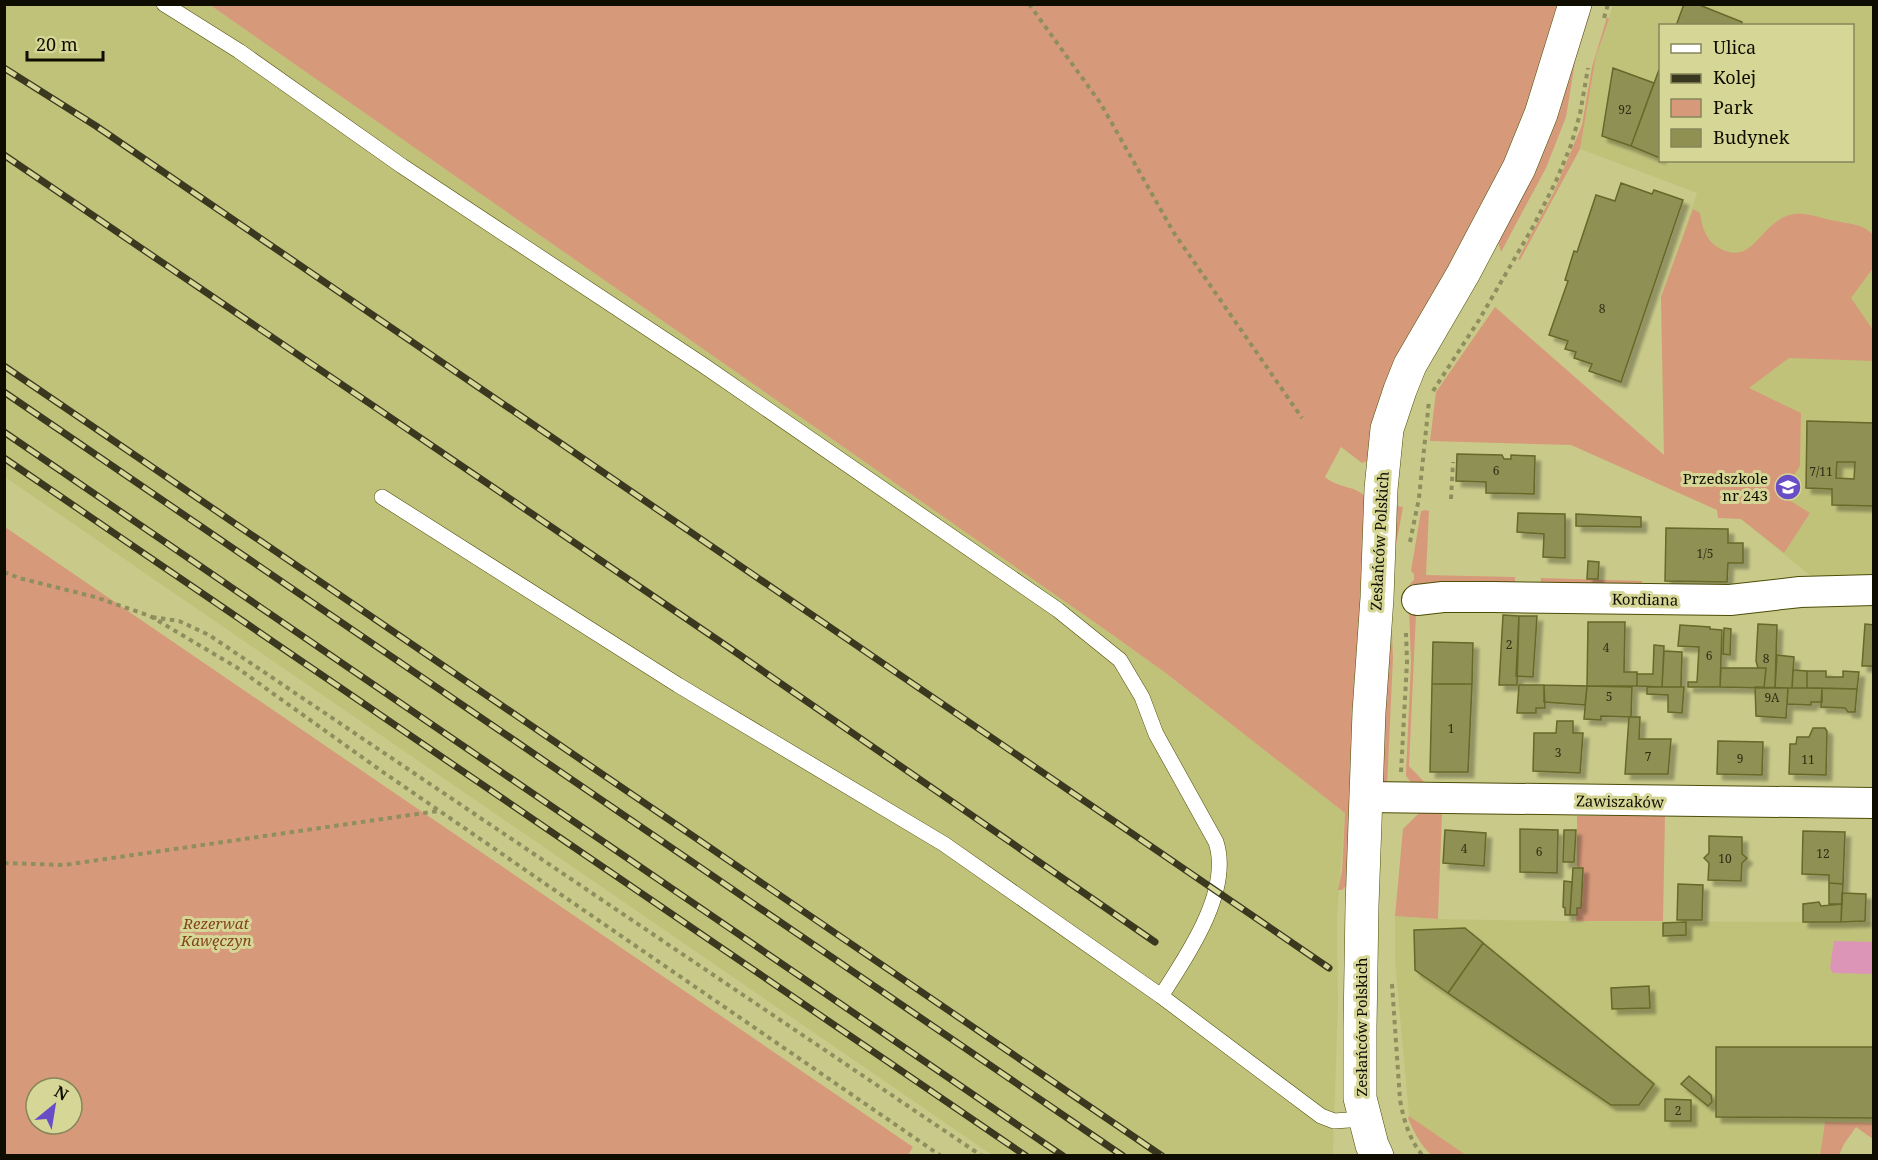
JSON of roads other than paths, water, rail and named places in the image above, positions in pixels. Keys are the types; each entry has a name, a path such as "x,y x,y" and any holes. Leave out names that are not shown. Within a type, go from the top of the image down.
{"main road":[{"name":"Zesłańców Polskich","path":"1377,1155 1364,1119 1360,1098 1360,1028 1366,797 1381,489 1387,429 1410,365 1467,267 1519,168 1541,114 1575,4"}],"street":[{"name":"Kordiana","path":"1417,600 1443,597 1493,597 1730,600 1800,592 1874,590"},
{"name":"Zawiszaków","path":"1366,797 1874,803"}],"lane":[{"path":"165,4 239,51 402,166 704,365 1058,610 1119,660 1142,697 1156,734 1216,842 1219,852 1220,866 1215,891 1199,934 1161,996"},
{"path":"382,497 678,685 944,844 1161,996 1321,1116 1334,1121 1364,1119"}],"railway":[{"path":"4,68 96,126 1329,968"},
{"path":"4,155 731,649 1155,942"},
{"path":"4,366 1162,1156"},
{"path":"4,392 1123,1156"},
{"path":"4,432 1063,1156"},
{"path":"4,458 1026,1156"}],"place":[{"name":"Przedszkole nr 243","path":"1788,487"}],"park label":[{"name":"Rezerwat Kawęczyn","path":"216,932"}]}
